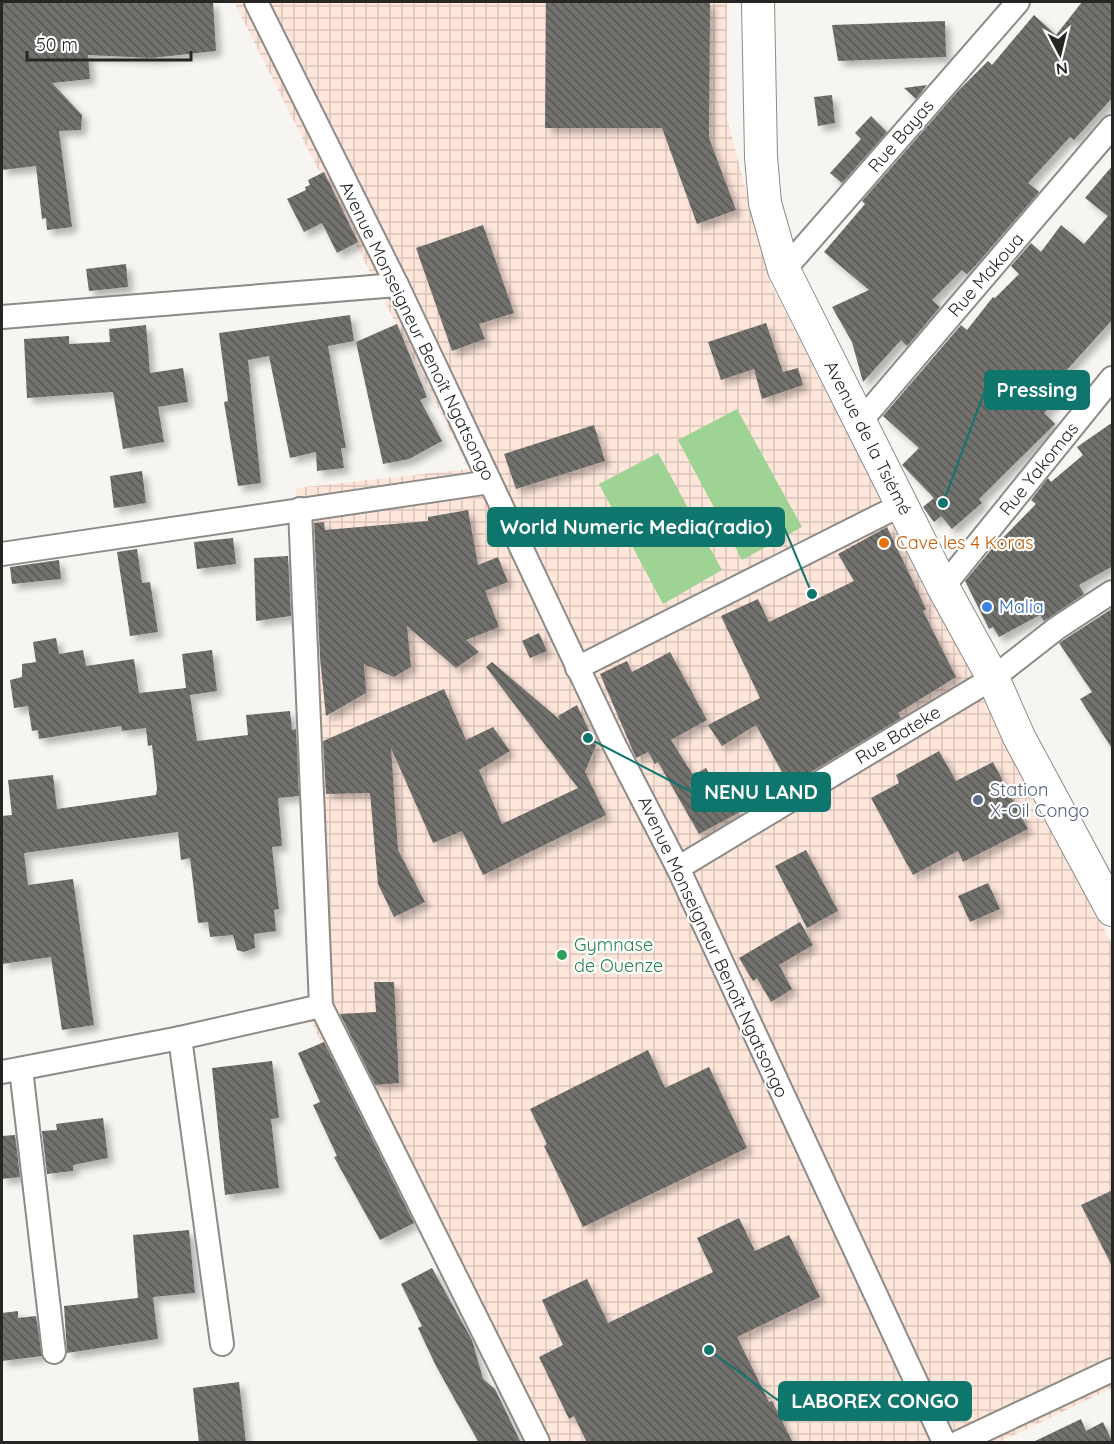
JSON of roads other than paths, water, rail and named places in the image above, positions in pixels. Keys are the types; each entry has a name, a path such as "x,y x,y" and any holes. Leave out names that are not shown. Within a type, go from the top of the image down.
{"main road":[{"name":"Avenue de la Tsiémé","path":"758,2 761,157 765,203 784,270 943,587 993,678 1019,737 1113,910"}],"street":[{"name":"Avenue Monseigneur Benoît Ngatsongo","path":"256,2 397,285 577,668 678,868 944,1443"},
{"name":"Rue Bayas","path":"784,270 1018,2"},
{"name":"Rue Makoua","path":"860,422 1113,128"},
{"path":"2,317 397,285"},
{"name":"Rue Yakomas","path":"943,587 1113,378"},
{"path":"2,554 490,482"},
{"path":"577,668 901,505"},
{"path":"300,509 321,1006 538,1443"},
{"name":"Rue Bateke","path":"678,868 993,678 1057,628 1113,592"},
{"path":"54,1352 11,1071 180,1038 321,1006"},
{"path":"180,1038 222,1344"},
{"path":"959,1443 1113,1370"}],"place":[{"name":"Pressing","path":"943,503"},
{"name":"Cave les 4 Koras","path":"884,543"},
{"name":"World Numeric Media(radio)","path":"812,594"},
{"name":"Malia","path":"987,607"},
{"name":"NENU LAND","path":"588,738"},
{"name":"Station X-Oil Congo","path":"978,800"},
{"name":"Gymnase de Ouenze","path":"562,955"},
{"name":"LABOREX CONGO","path":"709,1350"}]}
